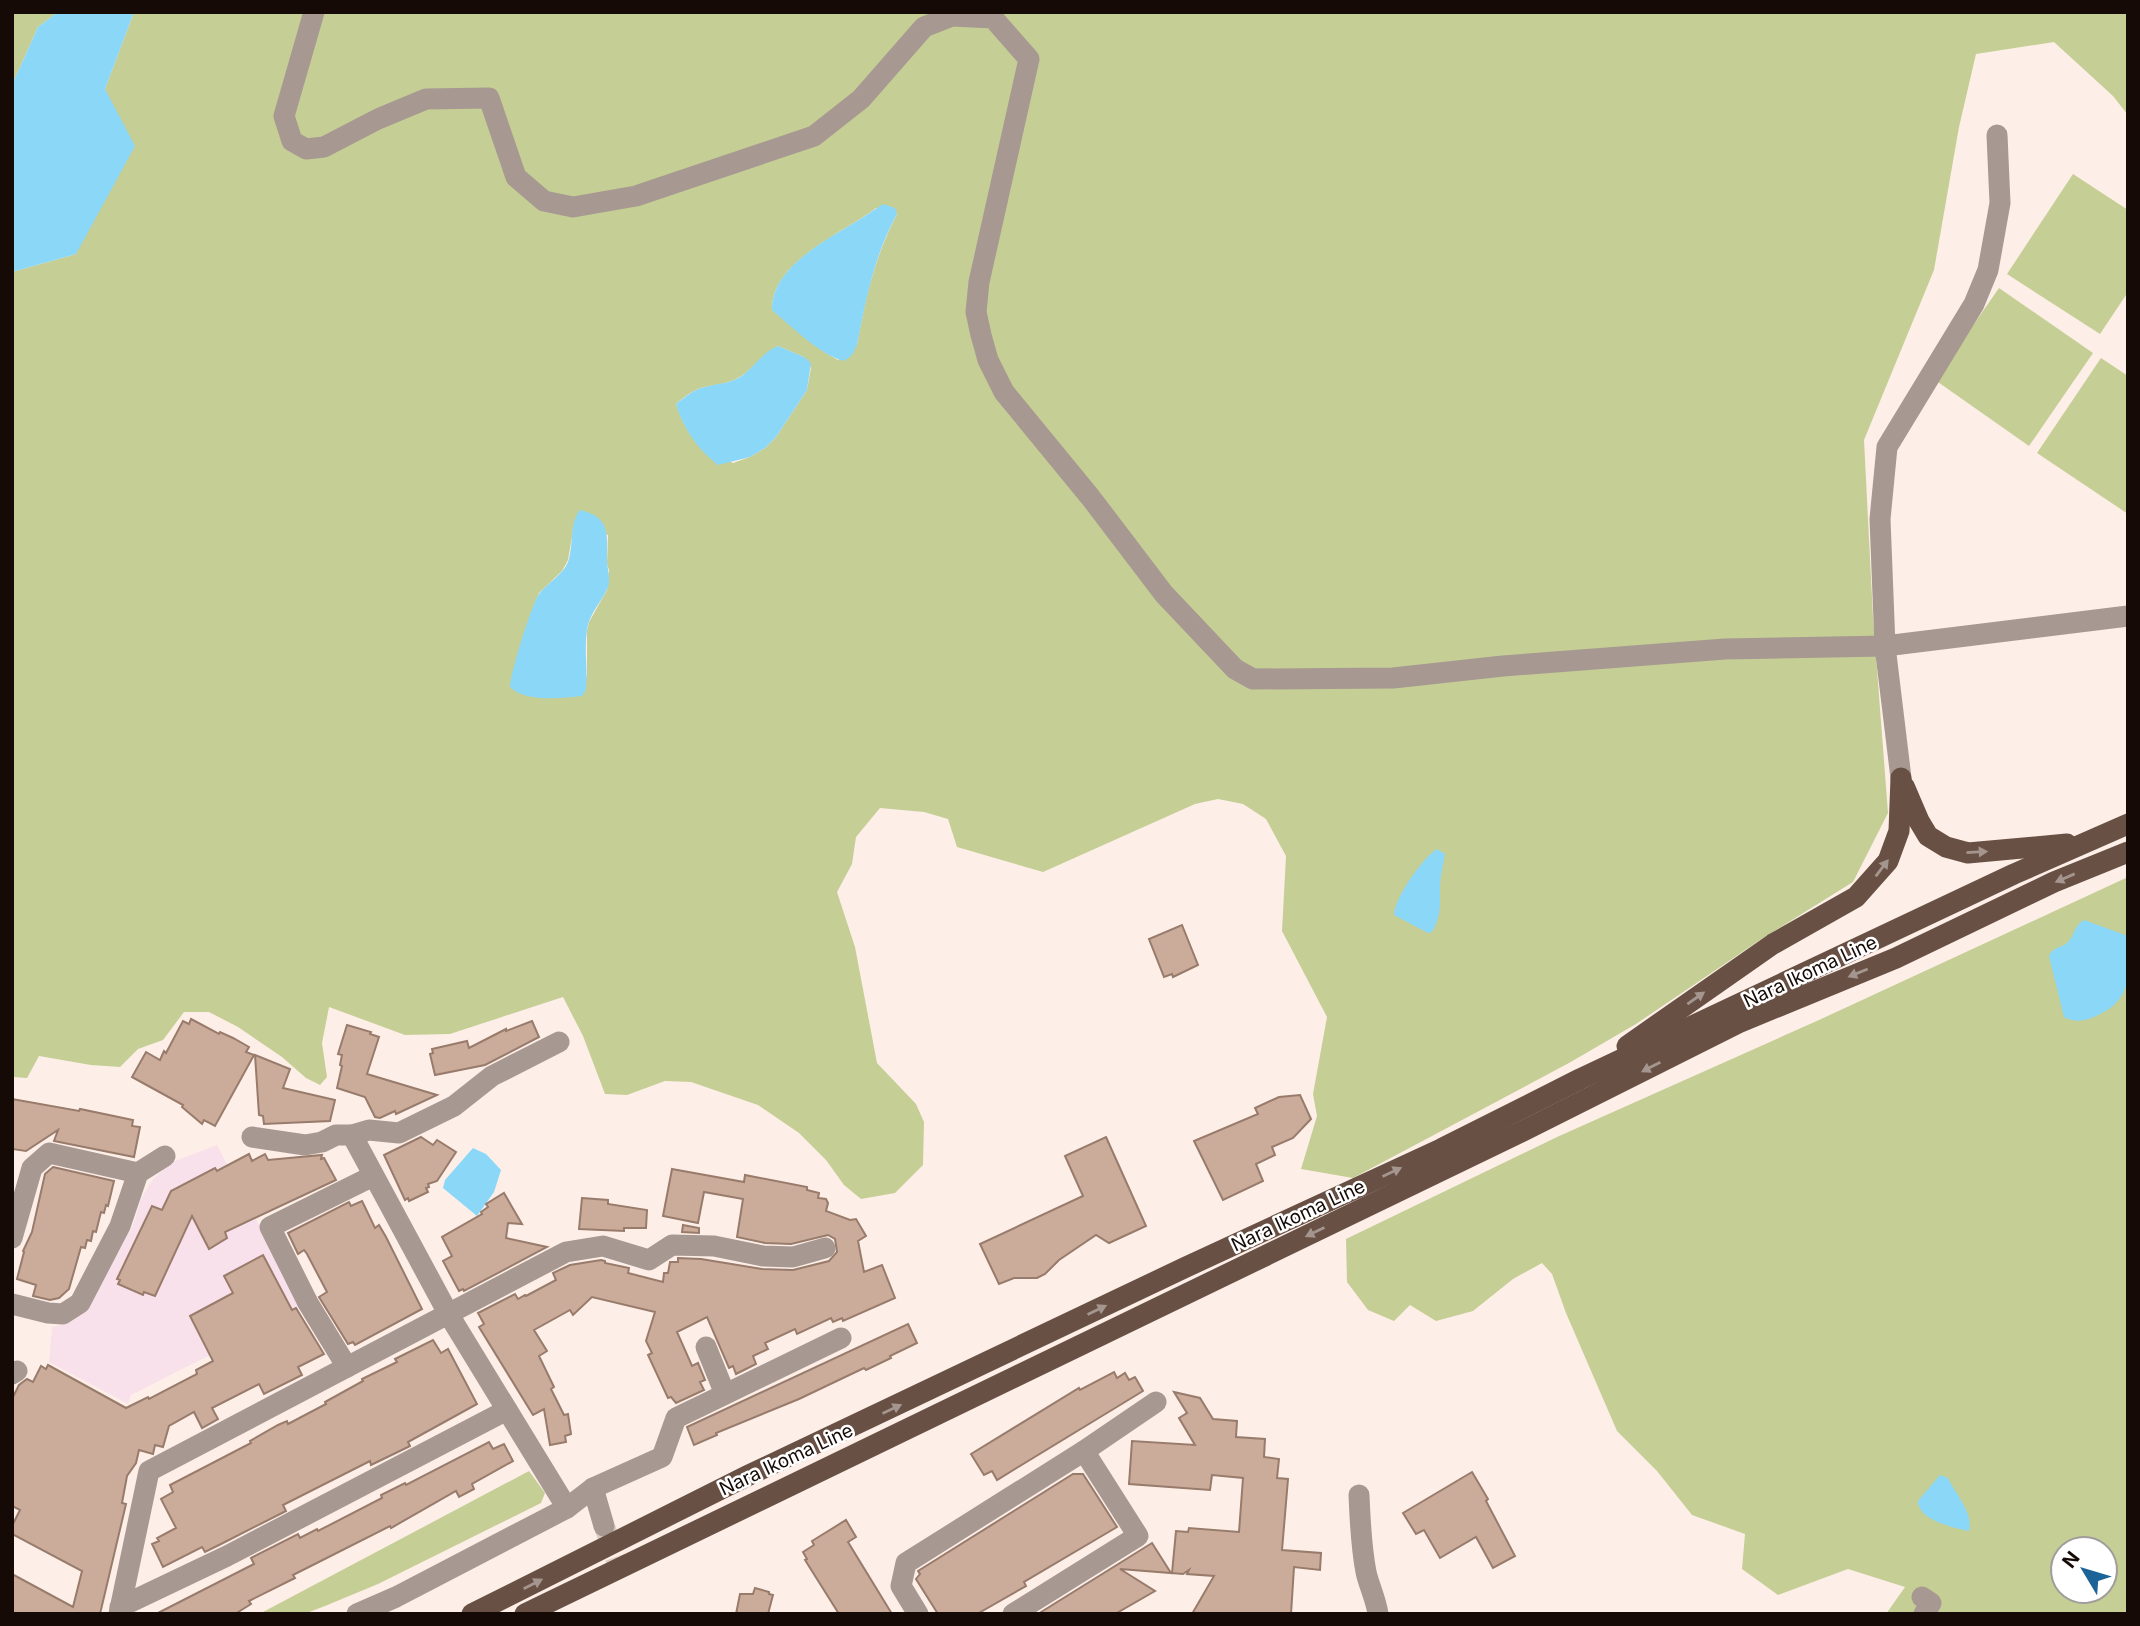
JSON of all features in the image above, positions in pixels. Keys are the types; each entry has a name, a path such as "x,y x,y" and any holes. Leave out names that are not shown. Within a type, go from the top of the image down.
{"main road":[{"path":"1901,778 1928,836 1946,846 1968,853 2083,843"},
{"path":"1580,1079 1773,944 1856,897 1888,861 1899,831 1901,778"},
{"name":"Nara Ikoma Line","path":"472,1614 747,1476 1441,1149 1580,1079 2128,824"},
{"name":"Nara Ikoma Line","path":"525,1614 1510,1137 1738,1023 1896,958 2054,882 2128,852"}],"street":[{"path":"314,12 284,116 292,141 306,149 324,147 426,99 489,99 516,177 544,201 573,207 636,196 814,136 861,99 924,27 951,16 993,18 1029,59 979,282 976,312 988,360 1004,392 1091,498 1164,594 1234,669 1253,679 1392,678 1503,666 1726,649 1885,646 2128,616"},
{"path":"1901,778 1885,646 1880,519 1887,447 1974,304 1988,270 2000,203 1997,135"},
{"path":"252,1137 304,1145 322,1142 336,1135 352,1135 369,1130 399,1133 454,1107 492,1076 559,1042"},
{"path":"352,1135 449,1315 567,1508"},
{"path":"12,1238 32,1168 50,1153 138,1173"},
{"path":"12,1304 48,1314 63,1314 80,1303 120,1226 138,1173 164,1156"},
{"path":"347,1367 308,1303 270,1227 373,1176"},
{"path":"119,1610 149,1472 566,1252 603,1246 649,1260 672,1245 714,1246 763,1256 793,1257 825,1248"},
{"path":"357,1614 396,1597 567,1508 593,1488 662,1457 676,1418 841,1338"},
{"path":"706,1346 725,1394"},
{"path":"919,1614 901,1586 906,1563 1084,1451 1156,1402"},
{"path":"119,1610 507,1410"},
{"path":"1013,1614 1138,1536 1084,1451"},
{"path":"593,1488 604,1526"},
{"path":"1359,1495 1361,1549 1378,1614"}],"shaded area":[{"path":"217,1145 303,1308 131,1395 128,1404 49,1362 52,1327 71,1322 87,1310 133,1225 141,1199 153,1179 172,1162"}],"green space":[{"path":"12,12 58,12 38,27 12,85"},
{"path":"134,12 2128,12 2128,115 2113,96 2054,42 1976,54 1959,127 1934,270 1864,440 1873,617 1888,813 1853,882 1760,940 1636,1024 1569,1063 1353,1178 1301,1169 1317,1116 1313,1094 1327,1017 1282,931 1286,856 1266,819 1243,804 1218,799 1195,804 1043,872 957,847 948,819 924,812 880,808 856,837 852,864 837,892 855,947 877,1063 916,1104 924,1122 923,1165 895,1193 861,1199 844,1185 826,1160 799,1133 758,1105 691,1082 665,1081 627,1095 605,1094 583,1036 563,997 450,1034 405,1035 329,1007 322,1043 327,1077 320,1085 306,1078 282,1057 238,1027 209,1012 184,1012 163,1040 138,1049 120,1067 39,1056 27,1078 12,1077 12,272 76,254 105,89","holes":["876,208 897,214 872,278 857,345 838,360 772,310 775,293 783,277 796,263","778,346 804,357 811,368 807,390 776,437 765,448 733,463 696,441 685,426 676,404 697,390 738,378","574,525 608,535 607,590 589,622 587,674 582,696 545,697 526,634 539,593 562,571 568,560"]},
{"path":"2073,174 2128,210 2128,292 2100,334 2007,274"},
{"path":"1999,288 2093,353 2029,446 1935,380"},
{"path":"2101,358 2128,376 2128,514 2037,453"},
{"path":"2128,877 2128,1614 1886,1614 1905,1587 1848,1569 1778,1595 1742,1569 1745,1534 1692,1515 1657,1471 1617,1431 1552,1274 1542,1263 1513,1279 1473,1311 1436,1321 1410,1305 1394,1321 1368,1310 1347,1282 1346,1239 1557,1137"},
{"path":"529,1471 545,1493 541,1503 378,1584 325,1606 304,1614 264,1614 263,1612"}],"water":[{"path":"58,12 134,12 105,89 135,146 76,254 12,272 12,85 38,27"},
{"path":"883,204 895,208 897,214 877,262 857,345 852,355 844,361 825,353 772,310 774,294 782,279 806,254"},
{"path":"778,346 804,357 811,363 807,390 776,437 765,448 750,457 718,465 692,438 676,404 697,390 738,378 768,351"},
{"path":"580,510 597,517 605,528 609,576 608,587 588,624 586,690 582,696 565,698 525,695 510,687 517,655 539,594 568,562 574,521"},
{"path":"1437,849 1445,854 1440,880 1439,911 1435,927 1428,933 1394,915 1410,879 1424,860"},
{"path":"2084,920 2128,936 2128,973 2127,984 2117,1002 2096,1016 2076,1021 2064,1017 2049,956 2055,949 2067,943"},
{"path":"473,1148 486,1154 501,1170 494,1192 477,1216 443,1188 445,1180"},
{"path":"1940,1475 1948,1478 1963,1504 1969,1518 1969,1531 1938,1522 1920,1508 1918,1501"}],"building":[{"path":"1182,925 1198,965 1173,977 1172,974 1164,977 1149,939"},
{"path":"191,1019 249,1047 246,1052 254,1055 215,1126 204,1120 202,1124 182,1107 183,1105 132,1077 146,1052 160,1060 183,1021 189,1024"},
{"path":"532,1021 539,1037 485,1065 435,1075 430,1054 433,1053 432,1049 467,1041 469,1048 506,1029"},
{"path":"347,1025 379,1037 367,1074 437,1095 396,1114 395,1111 380,1118 375,1117 365,1097 337,1088 342,1066 342,1055 338,1054"},
{"path":"255,1055 290,1069 283,1088 335,1100 330,1121 264,1124 263,1116 259,1115"},
{"path":"1300,1095 1311,1119 1293,1138 1272,1147 1275,1155 1256,1164 1263,1181 1223,1200 1194,1141 1258,1114 1255,1108 1279,1097"},
{"path":"12,1099 133,1120 132,1126 140,1127 134,1157 54,1141 58,1130 26,1151 12,1149"},
{"path":"421,1137 433,1145 437,1140 456,1152 437,1181 428,1184 428,1192 409,1201 408,1198 405,1200 384,1155"},
{"path":"1106,1137 1146,1226 1109,1243 1096,1235 1059,1260 1045,1274 1037,1278 1014,1278 999,1284 980,1244 1083,1196 1065,1156"},
{"path":"249,1154 252,1161 265,1154 268,1160 322,1155 321,1159 324,1158 336,1180 225,1232 227,1238 209,1249 192,1216 155,1296 144,1292 143,1295 118,1284 120,1280 117,1279 152,1206 162,1210 171,1191"},
{"path":"53,1167 114,1181 108,1206 106,1205 104,1213 101,1212 96,1232 93,1231 91,1241 87,1240 85,1248 81,1247 69,1289 59,1298 50,1300 33,1296 36,1285 17,1279 23,1251 32,1232 45,1174"},
{"path":"672,1169 744,1182 745,1175 807,1187 807,1190 819,1193 818,1198 826,1199 828,1203 826,1211 850,1220 856,1219 866,1236 858,1241 864,1272 882,1265 895,1298 843,1321 842,1318 833,1322 831,1318 797,1334 795,1329 765,1343 768,1349 753,1356 756,1364 736,1374 733,1366 729,1368 707,1317 677,1332 692,1366 698,1363 705,1380 700,1382 704,1390 676,1403 671,1397 668,1398 648,1355 652,1353 646,1341 655,1312 592,1297 573,1315 570,1310 534,1330 547,1351 539,1356 564,1415 568,1414 571,1434 565,1436 566,1442 550,1445 544,1409 533,1415 479,1327 484,1324 478,1313 515,1294 518,1299 526,1296 556,1280 553,1273 570,1265 601,1260 629,1268 628,1273 663,1282 670,1262 678,1262 678,1258 762,1269 793,1270 829,1261 837,1252 835,1239 828,1235 791,1244 765,1243 737,1237 743,1199 704,1192 698,1223 663,1216"},
{"path":"504,1193 522,1224 508,1223 506,1238 547,1247 464,1291 459,1291 443,1261 452,1256 442,1237 482,1214 488,1207 486,1204"},
{"path":"582,1198 608,1200 608,1204 647,1210 646,1228 624,1228 624,1231 579,1229"},
{"path":"362,1201 375,1228 379,1225 386,1237 422,1309 355,1345 353,1342 348,1344 319,1297 327,1292 307,1254 304,1250 298,1254 288,1233 349,1202 351,1206"},
{"path":"683,1225 699,1228 699,1233 682,1232"},
{"path":"263,1255 292,1310 296,1308 324,1354 298,1367 302,1375 264,1394 259,1384 212,1408 218,1419 202,1428 194,1412 169,1426 163,1447 155,1445 153,1454 139,1450 136,1463 127,1476 122,1503 126,1504 100,1614 12,1614 12,1574 73,1607 82,1571 12,1534 12,1526 20,1510 12,1506 12,1399 19,1385 27,1379 33,1382 41,1366 46,1369 48,1365 126,1408 197,1374 196,1370 213,1361 190,1316 233,1293 224,1276"},
{"path":"908,1324 917,1343 890,1356 891,1358 694,1445 687,1427"},
{"path":"433,1340 441,1353 448,1349 477,1404 408,1442 410,1446 371,1465 370,1461 283,1505 286,1511 205,1552 202,1547 163,1567 152,1544 159,1541 157,1538 176,1528 161,1499 173,1492 170,1485 251,1443 250,1441 278,1425 287,1421 288,1424 326,1404 325,1402 363,1381 362,1379 397,1362 395,1359"},
{"path":"1114,1372 1117,1378 1125,1373 1129,1380 1135,1377 1143,1391 997,1480 992,1471 984,1475 971,1454 1079,1388 1080,1390"},
{"path":"1174,1392 1200,1398 1213,1419 1237,1421 1236,1437 1265,1439 1264,1457 1279,1459 1277,1478 1288,1479 1282,1550 1321,1553 1320,1570 1294,1567 1291,1614 1192,1614 1214,1576 1187,1574 1189,1570 1183,1574 1172,1573 1176,1531 1188,1532 1189,1528 1239,1532 1243,1478 1212,1475 1210,1490 1129,1484 1132,1441 1195,1445 1179,1418 1187,1413"},
{"path":"489,1442 493,1449 504,1444 513,1461 472,1484 474,1489 459,1497 456,1491 391,1528 390,1526 293,1575 295,1578 249,1601 251,1604 235,1614 156,1614 254,1564 251,1558 298,1534 300,1538 317,1529 318,1531 382,1498 381,1495"},
{"path":"1472,1472 1515,1556 1493,1568 1476,1537 1440,1558 1424,1530 1416,1534 1403,1513"},
{"path":"1073,1474 1083,1474 1117,1527 1024,1582 1026,1586 977,1614 938,1614 916,1579 920,1574 918,1571"},
{"path":"846,1520 856,1537 848,1542 892,1614 839,1614 805,1560 807,1559 803,1552 814,1545 812,1541"},
{"path":"1152,1543 1171,1573 1120,1569 1155,1591 1115,1614 1038,1614"},
{"path":"755,1588 773,1595 768,1614 736,1614 740,1594 753,1594"}],"tunnel":[{"path":"605,1528 625,1584"}]}
